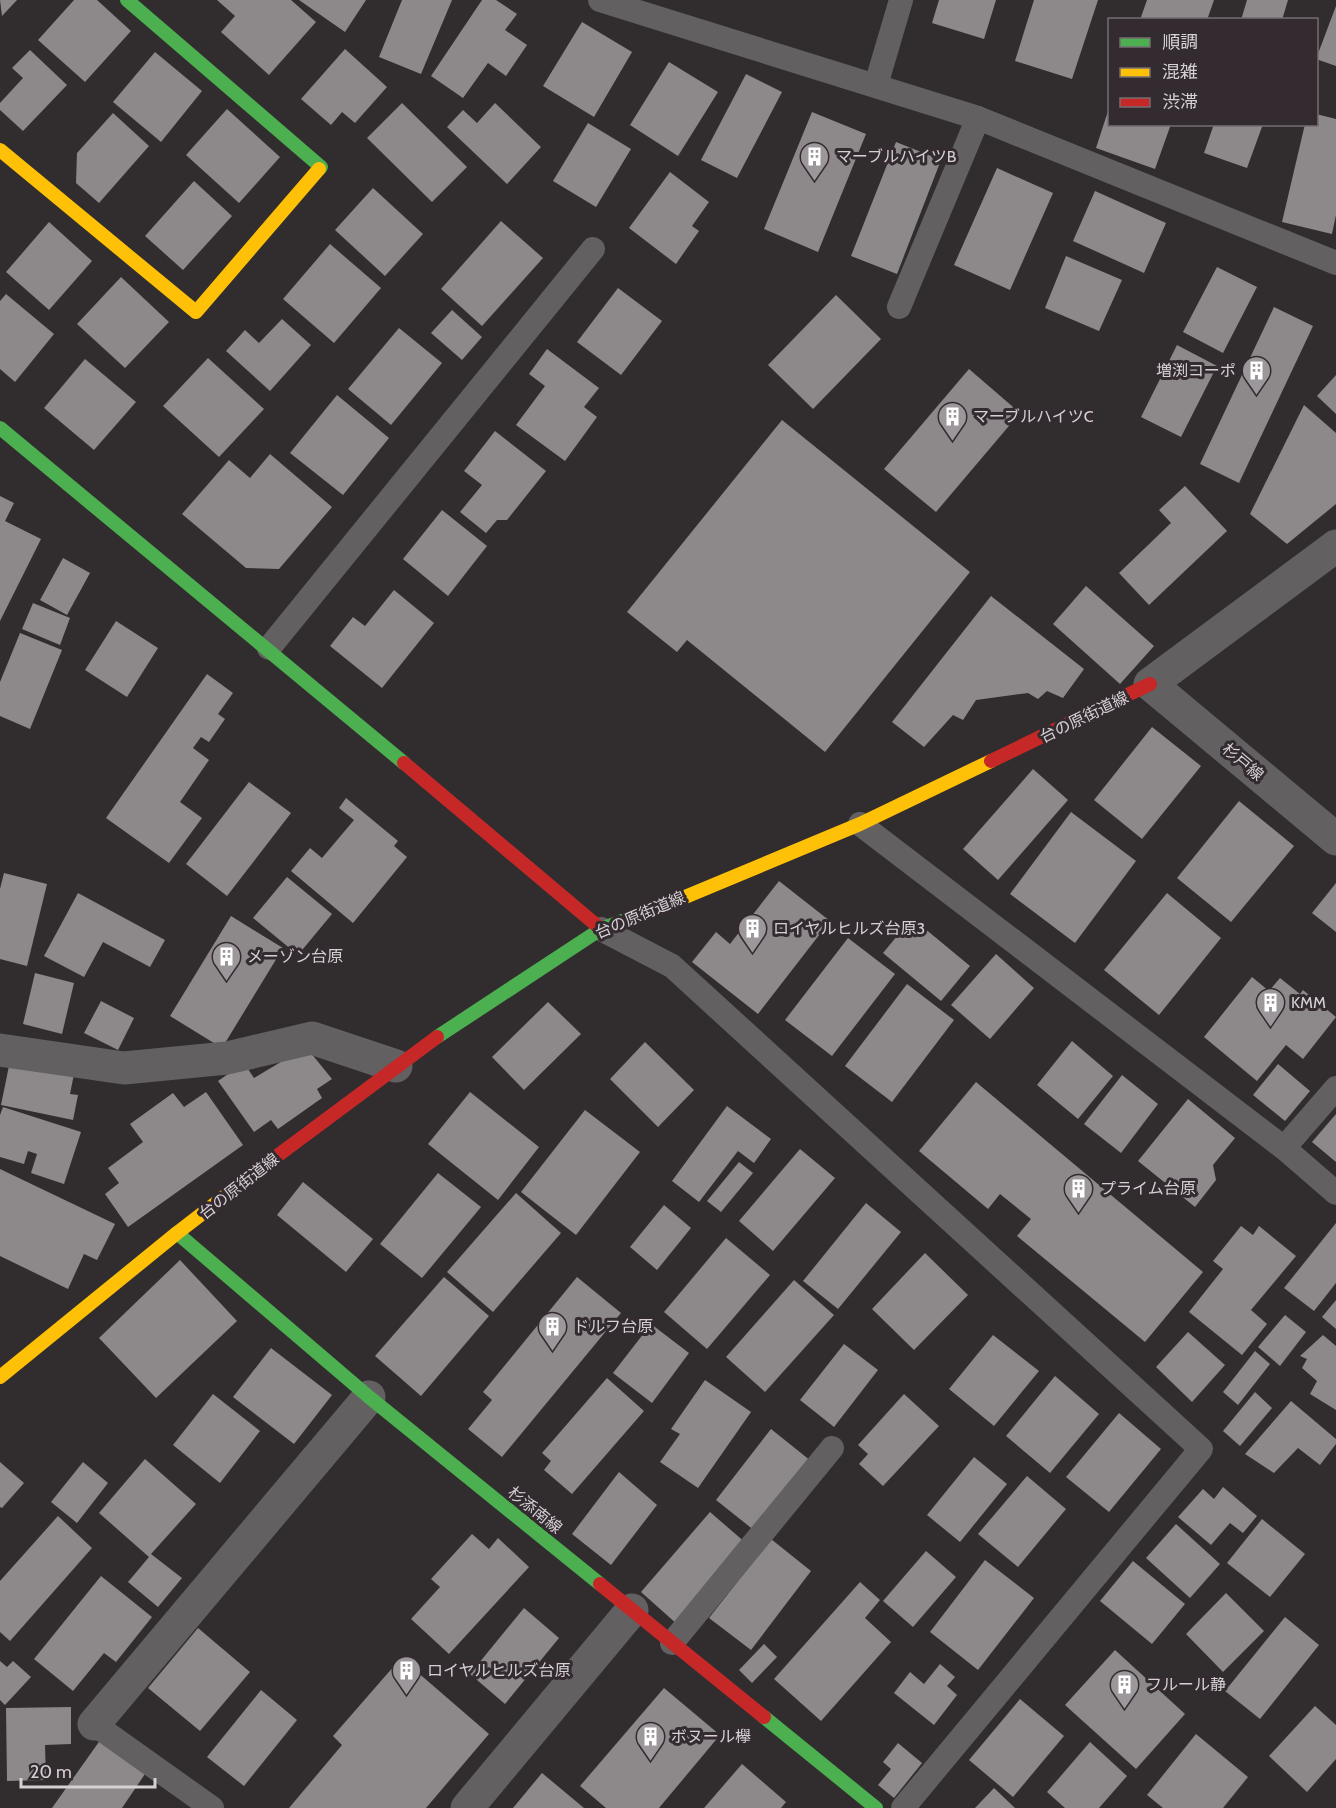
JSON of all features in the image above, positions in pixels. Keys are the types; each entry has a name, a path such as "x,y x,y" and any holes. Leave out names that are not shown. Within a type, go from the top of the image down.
{"street":[{"path":"0,150 196,312 313,176 321,166 127,0"},
{"path":"0,428 269,648 601,929"},
{"name":"台の原街道線","path":"0,1377 177,1233 396,1066 480,1007 601,929 650,912 860,824 1150,684 1336,546"},
{"name":"杉戸線","path":"1150,684 1336,839"},
{"path":"0,1050 124,1068 227,1058 312,1038 396,1066"},
{"name":"杉添南線","path":"177,1233 369,1397 876,1808"},
{"path":"94,1724 369,1397"},
{"path":"467,1808 632,1610"}],"lane":[{"path":"600,0 978,118 1336,263"},
{"path":"876,86 901,0"},
{"path":"899,307 978,118"},
{"path":"269,648 593,249"},
{"path":"860,824 1284,1148 1336,1193"},
{"path":"601,929 672,966 1201,1449 903,1808"},
{"path":"1284,1148 1336,1088"},
{"path":"672,1643 832,1448"},
{"path":"94,1724 212,1808"}],"building":[{"path":"0,0 17,0 2,16"},
{"path":"74,0 97,0 131,31 85,82 38,40"},
{"path":"217,0 291,0 316,22 269,75 221,32 235,16"},
{"path":"299,0 366,0 345,32"},
{"path":"402,0 452,0 421,74 379,57"},
{"path":"482,0 496,0 517,14 505,30 527,45 506,76 488,63 463,98 431,76"},
{"path":"939,0 996,0 984,39 932,23"},
{"path":"1034,0 1098,0 1072,79 1015,61"},
{"path":"1147,0 1214,0 1208,18 1141,18"},
{"path":"1247,0 1288,0 1283,18 1242,18"},
{"path":"1336,6 1336,66 1318,60 1318,54"},
{"path":"582,22 632,52 594,117 543,86"},
{"path":"345,49 387,87 355,123 342,112 331,125 301,99"},
{"path":"30,50 67,85 23,131 0,110 0,103 23,78 12,68"},
{"path":"155,52 202,91 161,142 113,102"},
{"path":"669,62 718,92 678,156 630,125"},
{"path":"746,74 782,92 737,178 701,160"},
{"path":"402,103 467,167 432,202 367,138"},
{"path":"495,103 541,147 507,184 447,127 463,110 477,123"},
{"path":"227,109 280,157 239,203 186,155"},
{"path":"1108,111 1108,126 1170,126 1155,169 1096,148"},
{"name":"マーブルハイツB","path":"812,112 866,134 818,252 764,229"},
{"path":"113,113 149,146 99,203 76,183 77,153"},
{"path":"1318,114 1336,119 1336,215 1332,234 1282,222 1305,126 1318,126"},
{"path":"588,123 631,149 596,207 553,181"},
{"path":"1213,126 1262,126 1247,168 1204,153"},
{"path":"896,142 941,160 897,274 851,256"},
{"path":"997,168 1053,193 1010,290 954,265"},
{"path":"670,172 709,202 692,226 699,231 676,264 629,228"},
{"path":"194,181 232,216 183,270 145,236"},
{"path":"373,188 423,234 385,276 335,230"},
{"path":"1095,191 1166,223 1144,273 1073,241"},
{"path":"501,221 543,258 482,326 441,289"},
{"path":"49,222 92,261 49,310 6,272"},
{"path":"330,244 381,288 334,343 283,299"},
{"path":"1066,256 1122,280 1099,331 1045,308"},
{"path":"1217,267 1257,287 1223,353 1183,332"},
{"path":"121,277 169,322 125,368 77,324"},
{"path":"618,288 662,321 621,375 577,342"},
{"path":"6,294 54,334 15,382 0,369 0,301"},
{"path":"836,295 881,339 813,409 768,365"},
{"name":"増渕コーポ","path":"1274,307 1313,326 1239,483 1200,464"},
{"path":"452,310 482,337 462,360 431,333"},
{"path":"282,319 311,345 270,391 226,351 245,330 259,343"},
{"path":"399,328 442,363 391,425 348,389"},
{"path":"1177,345 1217,366 1181,437 1141,417"},
{"path":"547,349 599,388 584,407 597,417 565,461 516,425 545,386 529,374"},
{"path":"208,358 264,409 219,457 163,406"},
{"path":"85,359 136,402 94,450 44,408"},
{"name":"マーブルハイツC","path":"969,369 1020,413 936,512 884,469"},
{"path":"1336,375 1336,414 1317,396"},
{"path":"337,395 389,438 343,495 290,453"},
{"path":"1304,405 1336,433 1336,504 1287,544 1250,514"},
{"path":"782,420 970,572 825,752 687,640 677,652 627,612"},
{"path":"495,431 546,471 507,520 497,520 486,533 460,512 482,485 464,471"},
{"path":"270,454 332,507 279,569 246,568 182,514 229,460 250,478"},
{"path":"1185,486 1227,531 1149,605 1119,573 1171,523 1159,510"},
{"path":"0,496 14,503 5,521 41,539 0,621"},
{"path":"442,510 487,546 448,596 403,559"},
{"path":"63,558 90,573 67,615 40,600"},
{"path":"1086,586 1154,646 1120,684 1053,624"},
{"path":"394,590 434,623 382,688 330,646 353,617 365,626"},
{"path":"991,596 1084,669 1063,698 1047,691 1038,699 1028,693 976,700 963,720 953,715 924,747 892,722"},
{"path":"33,603 70,618 60,645 22,629"},
{"path":"116,621 158,648 127,697 85,670"},
{"path":"20,633 62,650 30,729 0,716 0,682"},
{"path":"207,674 233,693 218,714 225,719 209,742 201,737 193,748 209,760 180,802 202,818 169,863 106,818"},
{"path":"1152,727 1201,766 1142,839 1094,800"},
{"path":"1033,769 1068,800 998,880 963,849"},
{"path":"249,782 291,813 227,896 186,864"},
{"path":"346,798 398,841 394,846 407,857 353,923 291,871 310,848 322,858 354,820 339,808"},
{"path":"1239,801 1294,846 1231,922 1177,878"},
{"path":"1071,812 1136,861 1075,943 1010,894"},
{"path":"4,873 47,884 27,966 0,959 0,889"},
{"path":"287,877 332,914 298,955 253,918"},
{"name":"ロイヤルヒルズ台原3","path":"779,881 830,921 758,1014 692,962 716,932 730,944"},
{"path":"1336,883 1336,932 1312,913"},
{"path":"78,893 165,940 150,967 103,942 84,977 44,956"},
{"path":"1167,893 1221,938 1159,1015 1104,970"},
{"name":"メーゾン台原","path":"231,916 283,948 222,1048 170,1016"},
{"path":"912,918 970,966 941,1001 883,953"},
{"path":"848,938 895,974 832,1056 785,1020"},
{"path":"996,954 1034,988 990,1039 951,1005"},
{"path":"35,973 74,983 62,1034 23,1024"},
{"name":"KMM","path":"1252,977 1269,991 1280,978 1300,994 1303,990 1336,1017 1303,1059 1286,1045 1257,1081 1204,1037"},
{"path":"907,984 954,1020 892,1102 845,1066"},
{"path":"101,1001 134,1018 118,1050 84,1033"},
{"path":"548,1002 581,1034 524,1090 492,1057"},
{"path":"1072,1041 1113,1076 1078,1119 1037,1085"},
{"path":"645,1042 694,1090 658,1127 610,1079"},
{"path":"306,1047 332,1079 317,1089 322,1098 278,1129 271,1120 254,1132 218,1081 244,1063 254,1078"},
{"path":"11,1056 75,1069 70,1094 78,1095 73,1120 1,1105"},
{"path":"1278,1064 1310,1091 1285,1121 1253,1095"},
{"path":"1122,1075 1158,1104 1121,1153 1084,1124"},
{"name":"プライム台原","path":"976,1082 1203,1272 1145,1342 1017,1236 1031,1219 1000,1194 988,1209 919,1151"},
{"path":"206,1092 243,1145 128,1227 105,1194 119,1183 108,1168 143,1142 130,1124 173,1093 184,1107"},
{"path":"470,1092 539,1147 498,1200 428,1144"},
{"path":"1188,1099 1235,1138 1213,1165 1216,1180 1195,1207 1138,1161"},
{"path":"727,1106 771,1139 754,1163 738,1151 699,1202 672,1181"},
{"path":"3,1107 81,1132 64,1184 31,1173 37,1154 28,1151 24,1164 0,1157 0,1115"},
{"path":"585,1110 640,1152 576,1235 521,1192"},
{"path":"1336,1114 1336,1162 1312,1142"},
{"path":"800,1149 835,1178 773,1251 739,1221"},
{"path":"739,1162 753,1173 721,1212 707,1201"},
{"path":"0,1169 115,1224 97,1260 84,1254 68,1289 0,1256"},
{"path":"438,1173 481,1207 422,1278 380,1244"},
{"path":"303,1182 373,1239 346,1272 277,1215"},
{"path":"516,1193 561,1233 493,1312 447,1272"},
{"path":"866,1203 901,1232 838,1309 803,1281"},
{"path":"664,1205 691,1228 657,1270 630,1247"},
{"path":"1336,1223 1336,1283 1314,1311 1284,1288"},
{"path":"1241,1226 1253,1235 1259,1226 1296,1256 1251,1310 1267,1324 1242,1355 1189,1312 1223,1269 1213,1261"},
{"path":"726,1238 770,1275 707,1349 664,1312"},
{"path":"925,1253 968,1295 914,1350 872,1309"},
{"path":"180,1260 237,1321 156,1398 99,1338"},
{"path":"444,1277 489,1316 421,1396 375,1356"},
{"name":"ドルフ台原","path":"577,1277 621,1313 502,1457 468,1429 492,1400 483,1392"},
{"path":"794,1280 834,1315 765,1392 726,1357"},
{"path":"1336,1300 1336,1329 1322,1317"},
{"path":"1285,1315 1306,1332 1280,1366 1258,1347"},
{"path":"651,1324 689,1353 652,1403 613,1373"},
{"path":"1188,1332 1225,1365 1192,1402 1156,1367"},
{"path":"993,1335 1039,1371 994,1426 949,1389"},
{"path":"1323,1335 1336,1346 1336,1410 1310,1394 1317,1381 1302,1368 1307,1359 1300,1356"},
{"path":"844,1344 878,1370 834,1427 800,1400"},
{"path":"271,1348 332,1395 294,1444 233,1397"},
{"path":"1255,1351 1270,1364 1238,1405 1223,1392"},
{"path":"1055,1376 1099,1414 1050,1473 1006,1436"},
{"path":"607,1378 644,1411 572,1494 544,1470 551,1461 542,1453"},
{"path":"705,1380 751,1412 698,1488 660,1462 680,1434 671,1429"},
{"path":"1255,1392 1272,1408 1240,1446 1223,1431"},
{"path":"213,1394 260,1431 220,1483 173,1445"},
{"path":"904,1394 939,1426 883,1486 859,1464 868,1454 858,1445"},
{"path":"1291,1401 1336,1439 1336,1444 1320,1465 1298,1448 1274,1473 1245,1454"},
{"path":"1119,1413 1161,1449 1109,1512 1066,1477"},
{"path":"771,1429 811,1461 755,1531 716,1500"},
{"path":"974,1457 1007,1484 960,1542 927,1515"},
{"path":"145,1459 196,1504 151,1554 182,1578 158,1607 128,1582 149,1557 99,1513"},
{"path":"0,1462 24,1483 2,1508 0,1507"},
{"path":"83,1462 108,1483 77,1523 51,1502"},
{"path":"619,1472 657,1505 611,1565 572,1534"},
{"path":"1027,1476 1066,1509 1018,1567 978,1534"},
{"path":"1223,1487 1257,1516 1243,1533 1230,1523 1211,1545 1178,1517 1203,1489 1214,1499"},
{"path":"710,1512 747,1544 678,1625 641,1592"},
{"path":"58,1516 92,1548 10,1641 0,1632 0,1581"},
{"path":"1262,1519 1305,1554 1270,1597 1227,1563"},
{"path":"1176,1524 1220,1564 1190,1598 1146,1558"},
{"path":"472,1534 489,1549 498,1538 529,1567 449,1654 411,1619 440,1587 431,1579"},
{"path":"771,1539 811,1571 751,1650 709,1618"},
{"path":"926,1551 956,1577 913,1627 883,1601"},
{"path":"985,1560 1034,1598 978,1670 930,1632"},
{"path":"1133,1561 1185,1604 1152,1644 1100,1601"},
{"path":"101,1576 152,1617 116,1662 104,1653 73,1691 34,1659"},
{"path":"860,1582 880,1600 865,1618 891,1642 821,1721 774,1679"},
{"path":"1226,1593 1264,1631 1223,1672 1186,1634"},
{"path":"524,1608 559,1638 505,1704 470,1674"},
{"path":"1285,1617 1319,1645 1260,1719 1225,1691"},
{"path":"198,1628 250,1672 200,1731 148,1688"},
{"path":"764,1644 777,1657 752,1683 739,1670"},
{"name":"フルール静","path":"1115,1650 1185,1714 1136,1769 1065,1705"},
{"name":"ロイヤルヒルズ台原","path":"401,1658 489,1734 426,1808 289,1808 342,1745 333,1736"},
{"path":"0,1661 7,1667 13,1661 31,1677 5,1705 0,1700"},
{"path":"940,1664 955,1677 947,1686 957,1695 934,1725 894,1693 910,1672 924,1684"},
{"name":"ボヌール欅","path":"664,1688 720,1735 659,1808 606,1808 580,1786"},
{"path":"261,1690 297,1720 244,1786 207,1757"},
{"path":"1020,1699 1064,1736 1013,1797 969,1760"},
{"path":"1315,1706 1336,1725 1336,1759 1307,1792 1269,1756"},
{"path":"71,1707 71,1744 45,1745 46,1780 7,1781 6,1708"},
{"path":"1196,1734 1248,1777 1223,1808 1163,1808 1147,1795"},
{"path":"101,1739 147,1771 122,1808 52,1808"},
{"path":"1090,1742 1127,1776 1099,1808 1065,1808 1047,1792"},
{"path":"898,1743 922,1763 894,1798 878,1785 891,1769 883,1762"},
{"path":"742,1764 786,1802 781,1808 704,1808"},
{"path":"542,1773 584,1808 513,1808"},
{"path":"994,1788 1015,1808 975,1808"}],"traffic: fast":[{"path":"127,0 321,167 319,169"},
{"path":"0,428 404,763"},
{"path":"437,1037 601,929 685,897"},
{"path":"177,1233 369,1397 600,1584"},
{"path":"764,1717 876,1808"}],"traffic: slow":[{"path":"0,150 196,312 319,169"},
{"path":"685,897 860,824 991,761"},
{"path":"0,1377 177,1233 273,1159"}],"traffic: jam":[{"path":"991,761 1150,684"},
{"path":"404,763 601,929"},
{"path":"273,1159 437,1037"},
{"path":"600,1584 764,1717"}],"place":[{"name":"マーブルハイツB","path":"815,182"},
{"name":"増渕コーポ","path":"1257,396"},
{"name":"マーブルハイツC","path":"952,442"},
{"name":"ロイヤルヒルズ台原3","path":"752,954"},
{"name":"メーゾン台原","path":"226,982"},
{"name":"KMM","path":"1270,1028"},
{"name":"プライム台原","path":"1079,1214"},
{"name":"ドルフ台原","path":"552,1352"},
{"name":"ロイヤルヒルズ台原","path":"406,1696"},
{"name":"フルール静","path":"1125,1710"},
{"name":"ボヌール欅","path":"650,1762"}]}
